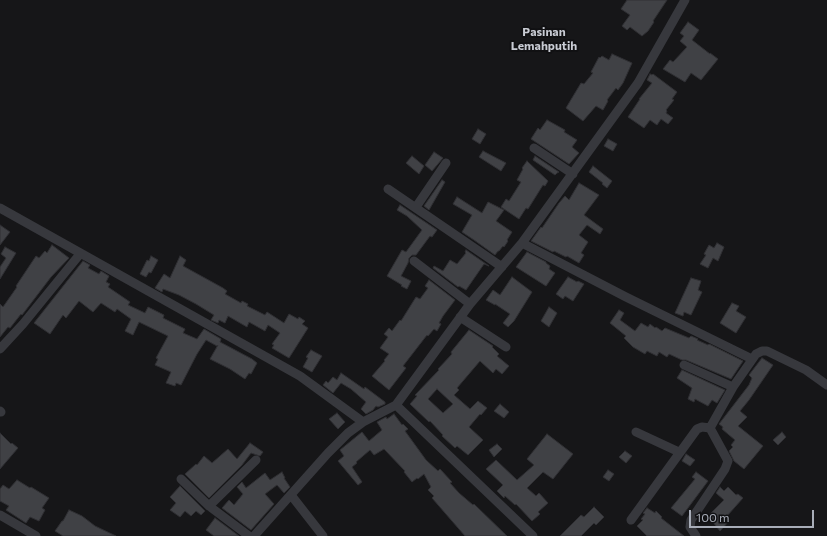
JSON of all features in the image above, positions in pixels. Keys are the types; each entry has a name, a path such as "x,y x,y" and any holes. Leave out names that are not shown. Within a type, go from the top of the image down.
{"street":[{"path":"254,536 328,453 348,434 362,422 396,405 470,304 522,243 638,83 685,0"},
{"path":"534,148 573,174"},
{"path":"416,207 446,163"},
{"path":"388,188 502,267"},
{"path":"0,208 300,376 362,422"},
{"path":"522,243 626,297 752,359"},
{"path":"0,349 23,324 80,254"},
{"path":"414,261 470,304"},
{"path":"460,317 506,348"},
{"path":"710,428 733,387 756,354 762,351 768,351 806,370 827,385"},
{"path":"684,365 733,387"},
{"path":"396,405 534,536"},
{"path":"631,520 697,429 702,427 710,428"},
{"path":"696,536 690,527 691,520 725,469 728,461 710,428"},
{"path":"636,432 679,452"},
{"path":"209,506 256,460"},
{"path":"181,479 209,506 249,536"},
{"path":"291,495 323,536"},
{"path":"0,515 36,536"}],"building":[{"path":"627,0 667,0 648,31 642,36 630,27 627,30 622,26 630,15 621,9"},
{"path":"688,22 699,30 692,40 718,59 701,80 691,73 685,82 663,69 670,60 673,62 687,47 680,41 684,36 680,33"},
{"path":"612,54 632,63 623,83 618,90 616,88 607,100 608,101 603,110 596,106 583,121 566,108 581,83 584,84 593,73 591,72 599,57 600,58 602,56 609,60"},
{"path":"650,74 653,74 677,92 672,99 674,100 666,110 666,113 673,118 668,124 661,119 657,125 650,120 644,128 628,117 639,99 652,83 647,80"},
{"path":"547,120 565,130 564,132 577,140 572,147 579,153 569,164 531,139 538,128 540,130"},
{"path":"478,129 486,134 480,144 472,139"},
{"path":"608,139 617,144 613,151 604,146"},
{"path":"483,151 506,163 501,171 479,157"},
{"path":"434,152 443,158 432,171 425,165"},
{"path":"412,156 424,166 419,174 406,163"},
{"path":"535,156 559,172 555,175 533,160"},
{"path":"527,161 548,181 545,186 543,185 528,209 526,208 519,219 501,207 506,199 509,201 521,182 517,180"},
{"path":"593,166 612,181 607,188 589,172"},
{"path":"442,180 445,182 429,210 424,206"},
{"path":"579,183 599,195 584,215 603,229 600,234 587,225 579,235 588,242 581,253 584,255 579,263 567,256 566,257 554,251 553,252 531,241 565,196 569,200"},
{"path":"457,197 482,213 488,202 504,210 496,221 512,232 504,247 503,246 495,255 462,232 472,215 453,204"},
{"path":"400,205 437,230 432,237 430,236 416,255 412,255 409,258 401,276 411,281 407,289 387,276 402,250 406,252 422,230 407,216 397,210"},
{"path":"0,225 10,232 0,245"},
{"path":"717,243 724,247 718,261 713,258 708,268 700,264 706,255 704,254 709,245 714,248"},
{"path":"52,245 69,258 51,277 22,315 21,314 10,328 8,327 0,337 0,304 3,307 36,256 39,258 45,251 47,253"},
{"path":"5,247 16,253 0,279 0,267 6,258 1,254"},
{"path":"466,250 489,266 484,264 466,290 459,286 458,287 433,268 434,266 443,271 450,260 457,264 466,253"},
{"path":"527,252 546,262 550,266 549,269 555,273 546,286 516,267"},
{"path":"151,256 158,260 151,273 149,272 146,277 140,274 147,260 149,261"},
{"path":"180,256 186,260 183,266 223,288 227,291 225,294 241,303 242,301 248,304 247,306 265,315 267,312 284,323 289,314 298,319 299,317 305,321 302,324 308,328 289,358 272,348 274,345 272,344 280,333 268,325 265,331 249,322 247,327 228,316 225,323 219,320 218,323 211,320 214,315 196,304 179,295 163,289 162,292 155,288 164,274 170,278"},
{"path":"83,261 90,265 88,268 99,274 101,271 109,276 106,282 110,284 108,287 130,302 128,305 145,313 148,307 164,315 163,318 185,329 183,333 197,339 204,329 221,339 220,342 252,359 257,363 251,374 249,373 245,379 230,369 210,359 218,345 217,346 206,340 181,385 176,383 175,386 166,383 171,372 155,365 158,359 156,358 168,336 139,322 133,335 125,331 131,319 117,309 115,312 101,303 93,312 79,301 66,318 63,315 50,334 34,323"},
{"path":"512,277 532,292 514,321 508,327 503,323 510,314 486,300 493,290 500,295"},
{"path":"568,277 584,284 573,301 565,296 563,299 556,294"},
{"path":"691,278 701,281 698,290 702,292 691,315 684,312 683,316 675,313"},
{"path":"429,280 455,300 443,316 437,331 434,329 428,336 427,335 403,366 406,368 389,390 372,376 389,354 380,348 388,337 384,334 389,328 392,331 400,320 401,321 416,297 420,299 428,288 425,286"},
{"path":"732,303 739,306 736,311 746,317 736,333 720,323"},
{"path":"549,307 557,313 549,327 541,321"},
{"path":"619,310 624,313 620,320 635,331 641,323 648,327 650,324 662,331 665,328 689,338 691,336 743,361 731,379 669,354 667,357 659,352 657,356 647,351 645,354 633,347 624,338 626,336 610,323"},
{"path":"469,330 493,346 492,347 499,354 497,356 509,366 502,374 496,369 493,373 480,361 457,388 459,390 454,395 470,409 478,401 487,408 469,427 483,440 468,455 457,446 455,448 442,436 443,435 430,421 429,422 410,404 417,396 415,395 452,354 451,352","holes":["437,389 453,404 443,413 428,399"]},
{"path":"311,350 322,356 312,372 303,367 308,358 306,357"},
{"path":"762,358 773,365 740,411 747,417 738,426 763,446 744,469 734,461 729,451 733,447 731,445 735,440 722,429 723,427 719,424 749,385 752,378 749,375"},
{"path":"682,370 725,390 717,403 712,400 708,406 695,399 694,402 688,399 692,388 677,378"},
{"path":"341,373 364,389 365,387 385,402 385,404 378,407 376,406 373,410 366,414 361,409 366,402 351,389 341,383 333,393 323,385 326,381 328,383 333,377 337,380"},
{"path":"500,404 509,412 504,418 494,411"},
{"path":"337,413 345,422 338,429 329,419"},
{"path":"394,414 402,425 403,424 408,429 405,431 426,460 438,471 440,469 452,482 450,483 459,493 473,505 474,504 507,536 465,536 432,498 434,496 428,490 431,487 424,474 412,482 404,472 405,471 384,449 374,455 370,450 352,467 362,482 358,485 338,461 344,456 340,450 362,432 369,441 382,430 377,422 386,417 387,419"},
{"path":"782,432 786,437 778,445 773,440"},
{"path":"0,433 11,444 12,443 18,448 0,469"},
{"path":"547,434 573,454 553,479 543,472 527,488 536,496 539,493 548,503 538,512 540,514 532,521 516,504 515,505 505,496 504,498 497,491 503,485 486,469 496,460 517,480 534,465 527,459"},
{"path":"250,443 263,452 260,456 251,453 242,465 209,498 185,474 196,464 197,465 204,456 212,463 228,449 237,459"},
{"path":"497,444 502,449 494,457 489,450"},
{"path":"625,451 632,456 626,463 619,457"},
{"path":"686,454 695,460 690,466 682,461"},
{"path":"608,470 614,474 609,481 603,477"},
{"path":"282,472 290,487 284,493 277,485 265,494 274,504 251,530 222,508 229,500 234,505 243,494 237,487 242,482 246,488 265,473 270,480"},
{"path":"696,472 708,481 682,516 671,508 695,479 692,477"},
{"path":"17,480 49,498 42,508 45,510 39,521 30,517 26,523 6,510 9,506 0,501 0,489 3,485 9,489"},
{"path":"180,486 205,511 201,515 196,511 191,516 185,511 180,517 170,510 176,503 170,497"},
{"path":"720,487 724,491 728,487 736,495 738,494 743,498 727,516 730,520 720,531 708,516 724,500 716,493"},
{"path":"594,507 604,517 596,525 594,523 581,536 560,536 581,515 584,517"},
{"path":"647,508 655,513 656,511 662,517 661,518 684,536 647,536 637,526 643,520 641,519 645,514 643,513"},
{"path":"69,510 82,516 95,526 116,536 63,536 55,531"},
{"path":"215,518 239,536 214,536 206,530"}],"district":[{"name":"Pasinan Lemahputih","path":"544,39"}]}
